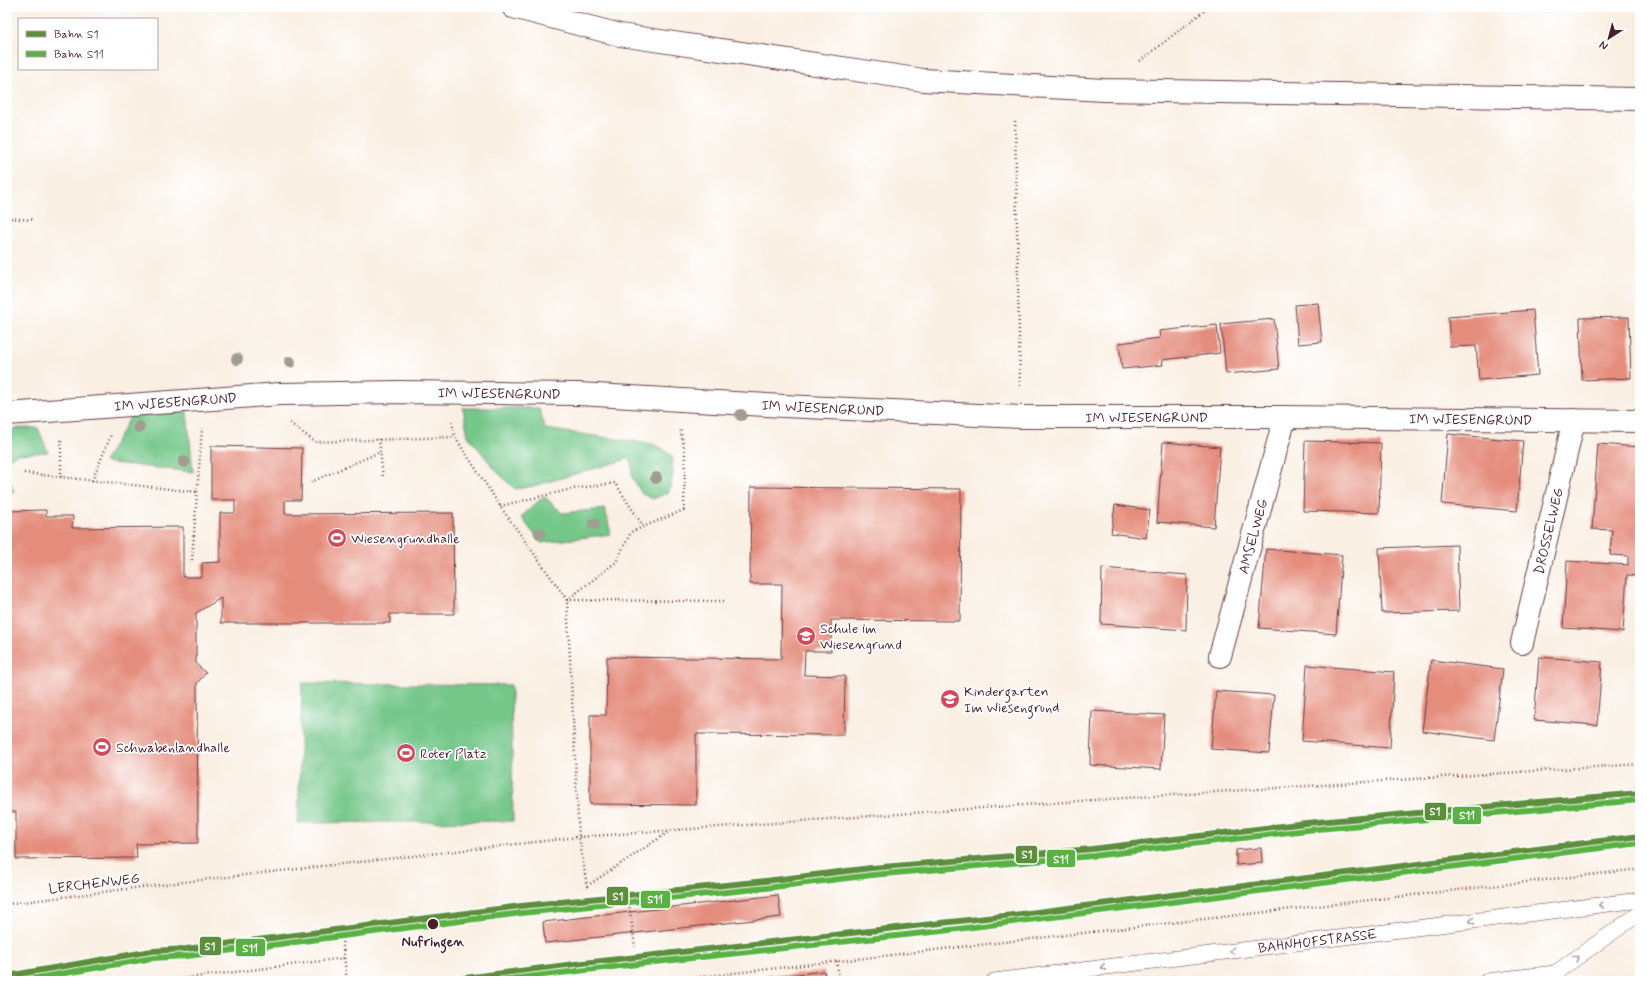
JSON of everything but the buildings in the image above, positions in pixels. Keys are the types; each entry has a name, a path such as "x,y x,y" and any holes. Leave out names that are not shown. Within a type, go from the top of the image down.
{"street":[{"path":"513,7 620,35 924,80 1104,90 1640,99"},
{"name":"IM WIESENGRUND","path":"7,414 254,396 374,392 445,392 579,394 1021,417 1285,417 1640,421"},
{"name":"AMSELWEG","path":"1220,656 1285,417"},
{"name":"DROSSELWEG","path":"1522,643 1574,420"}],"lane":[{"name":"BAHNHOFSTRASSE","path":"994,981 1640,900"},
{"path":"1487,981 1555,973 1640,912"}],"path":[{"path":"1104,90 1209,7"},
{"path":"1015,121 1021,417"},
{"path":"7,218 34,220"},
{"path":"445,392 455,437 500,506 567,600 579,837 587,886 670,830"},
{"path":"254,396 315,442 455,437"},
{"path":"567,600 616,562 631,532 684,510 685,453 674,399"},
{"path":"192,560 204,400"},
{"path":"92,481 123,406"},
{"path":"61,477 62,410"},
{"path":"379,440 383,478"},
{"path":"311,482 380,452"},
{"path":"24,473 197,492"},
{"path":"500,506 572,489 615,484 643,526"},
{"path":"567,600 725,601"},
{"name":"LERCHENWEG","path":"7,904 183,882 579,837 1087,800 1640,764"},
{"path":"683,981 682,979 1640,869"},
{"path":"629,903 630,920 635,947"},
{"path":"342,938 347,981"},
{"path":"164,981 345,958"},
{"path":"836,961 839,981"}],"green space":[{"path":"463,408 539,408 545,429 652,444 663,449 672,456 673,475 669,492 653,499 642,494 632,477 631,458 534,486 515,489 498,473 468,436"},
{"path":"187,411 193,472 104,462 131,416"},
{"path":"38,428 48,452 17,454 7,460 7,430"},
{"path":"7,473 14,492 7,492"},
{"path":"544,496 562,513 605,509 611,534 541,543 521,517"},
{"name":"Roter Platz","path":"302,683 511,685 513,821 298,823"}],"rail line":[{"name":"S1","path":"7,976 152,951 186,949 521,906 765,881 871,868 1092,849 1306,823 1640,793"},
{"name":"S11","path":"19,981 153,958 187,956 522,913 766,888 872,875 1093,856 1307,830 1640,800"},
{"name":"S1","path":"440,981 583,963 1013,915 1640,836"},
{"name":"S11","path":"492,981 942,931 1640,843"}],"place":[{"name":"Wiesengrundhalle","path":"337,538"},
{"name":"Schule im Wiesengrund","path":"806,636"},
{"name":"Kindergarten Im Wiesengrund","path":"950,699"},
{"name":"Schwabenlandhalle","path":"102,747"},
{"name":"Roter Platz","path":"406,753"},
{"name":"Nufringen","path":"433,924"}]}
